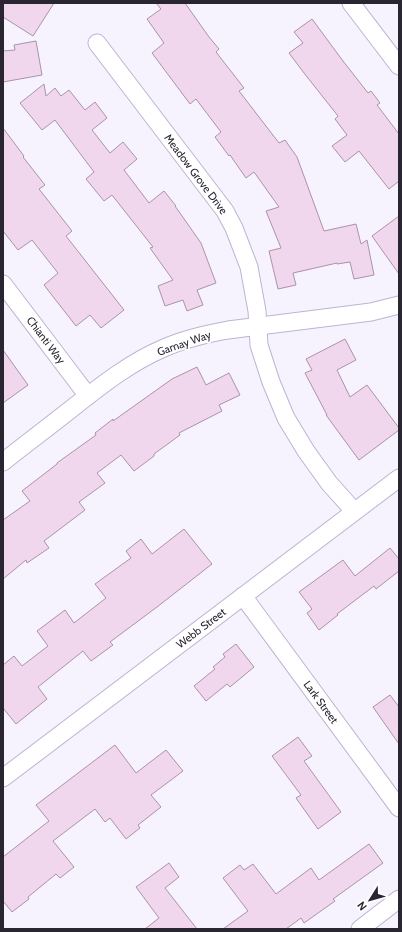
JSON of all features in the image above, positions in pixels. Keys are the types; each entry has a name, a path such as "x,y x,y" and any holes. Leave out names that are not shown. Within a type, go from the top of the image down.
{"street":[{"path":"351,3 399,66"},
{"name":"Meadow Grove Drive","path":"96,43 225,211 234,228 249,267 257,311 259,345 271,382 286,418 310,458 328,483 354,512"},
{"name":"Chianti Way","path":"3,284 88,396"},
{"name":"Gamay Way","path":"3,462 125,369 164,348 206,334 371,312 399,305"},
{"name":"Webb Street","path":"3,778 399,478"},
{"name":"Lark Street","path":"243,596 399,808"},
{"path":"360,929 399,899"}],"building":[{"path":"3,3 54,3 33,36 3,17"},
{"path":"156,3 185,3 219,49 216,52 244,88 239,91 279,143 285,140 297,157 324,231 356,224 361,244 367,240 374,275 354,279 350,262 337,263 293,273 296,285 278,289 269,251 281,248 266,211 279,207 254,172 246,178 215,137 221,132 196,99 190,104 152,53 164,43 147,19 161,9"},
{"path":"312,19 368,93 371,91 380,103 377,105 399,134 399,181 389,189 359,151 345,162 332,146 347,135 335,119 338,116 289,53 303,43 294,32"},
{"path":"36,41 42,75 3,82 3,51 15,50 14,45"},
{"path":"44,84 46,96 55,88 61,96 69,90 85,110 95,102 107,118 92,130 110,153 123,142 137,159 124,170 149,203 164,191 176,206 201,243 216,283 197,290 203,305 187,311 183,300 165,306 158,286 173,280 150,248 153,247 112,195 104,201 86,179 94,172 55,120 42,130 20,103"},
{"path":"3,128 45,185 39,189 72,231 66,236 124,310 101,328 90,315 76,326 44,285 58,273 32,240 18,250 3,231"},
{"path":"399,216 399,274 372,236"},
{"path":"345,339 356,360 337,370 350,397 367,385 399,428 399,430 359,460 326,415 305,373 312,370 306,359"},
{"path":"3,350 28,385 3,403"},
{"path":"197,367 206,385 229,373 240,395 219,405 222,411 179,433 180,435 134,471 121,455 97,473 105,483 79,502 85,510 44,541 49,548 27,563 26,560 3,579 3,520 30,501 22,491 57,463 96,435 95,433 113,419 113,421 172,379"},
{"path":"184,529 212,564 110,642 113,645 91,661 83,651 38,687 47,699 16,724 3,708 3,665 14,656 22,666 48,646 37,631 65,610 74,623 106,598 95,584 131,558 126,551 141,539 152,554"},
{"path":"390,548 399,559 399,571 376,589 374,586 337,614 338,615 319,630 307,613 312,609 299,592 343,560 355,576"},
{"path":"236,644 254,667 230,687 227,684 206,701 194,686 215,669 213,667 225,657 223,654"},
{"path":"390,695 399,707 399,744 373,707"},
{"path":"298,737 312,756 304,761 341,812 318,829 296,798 301,795 272,756"},
{"path":"115,745 136,773 166,750 183,771 151,795 161,807 138,825 140,828 126,839 110,818 105,822 95,809 53,841 74,867 60,878 56,874 28,897 29,899 12,912 3,901 3,857 49,821 36,805"},
{"path":"369,844 383,863 333,899 335,901 304,923 301,918 286,929 223,929 248,911 223,878 240,865 244,870 253,864 276,894 311,868 319,880"},
{"path":"169,863 179,877 165,888 197,929 145,929 159,918 136,887"}]}
